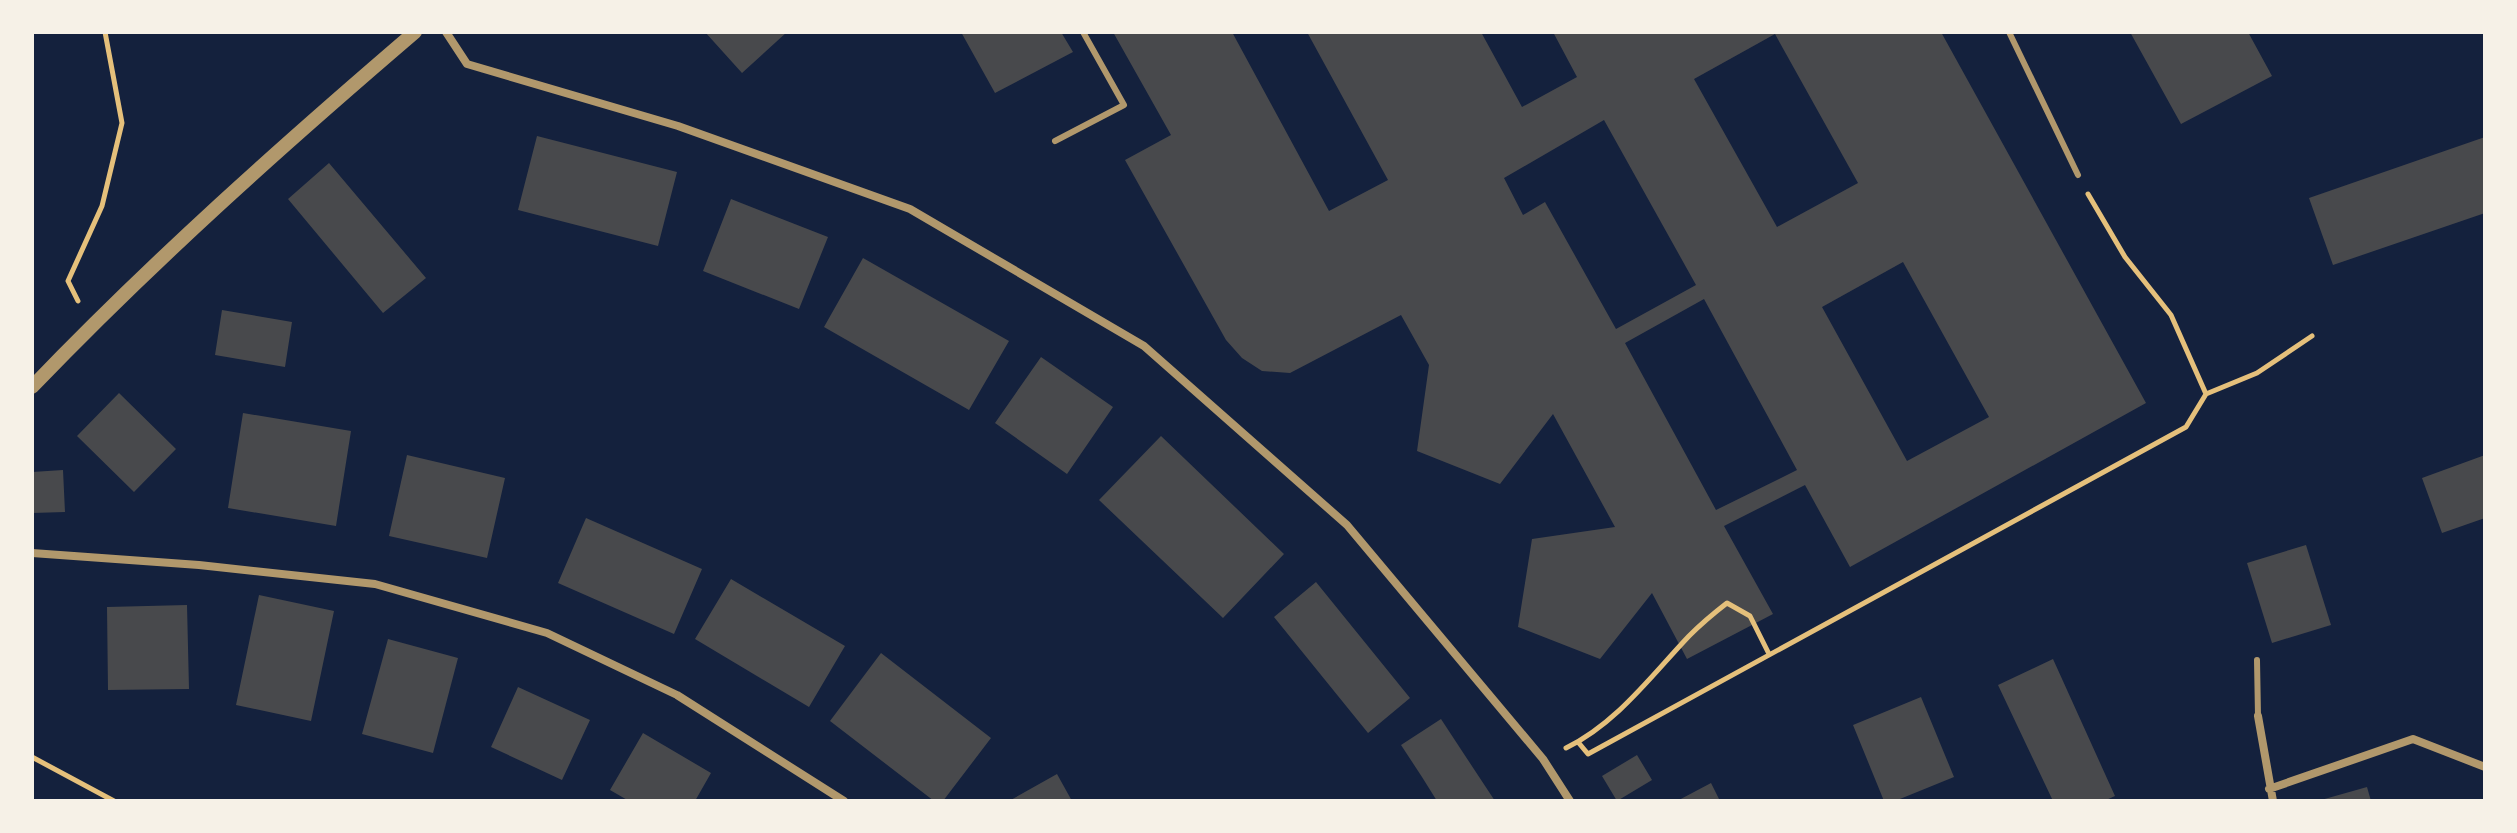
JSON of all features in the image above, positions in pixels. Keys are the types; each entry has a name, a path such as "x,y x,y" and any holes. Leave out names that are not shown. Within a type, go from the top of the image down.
{"street":[{"path":"32,387 157,260 415,32"},
{"path":"446,32 467,64 678,126 910,209 1144,346 1347,525 1543,759 1570,801"},
{"path":"32,553 199,565 375,584 547,633 677,695 844,801"},
{"path":"2258,716 2273,801"},
{"path":"2269,789 2413,739 2485,767"}],"lane":[{"path":"1055,141 1124,105 1083,32"},
{"path":"2009,32 2078,175"},
{"path":"2257,660 2258,716"}],"path":[{"path":"97,319 87,319 68,281 102,206 122,123 105,32"},
{"path":"2078,175 2125,257 2171,315 2206,394"},
{"path":"1769,654 1750,616 1727,603 1691,633 1632,699 1578,742 1588,754 2186,427 2206,394 2257,373 2312,336"},
{"path":"32,757 114,801"}],"building":[{"path":"705,32 787,32 742,73"},
{"path":"961,32 1061,32 1073,52 995,93"},
{"path":"1113,32 1232,32 1329,211 1388,180 1307,32 1481,32 1522,107 1577,77 1553,32 1941,32 2146,403 1850,567 1805,485 1724,526 1773,614 1687,659 1652,593 1600,659 1518,627 1532,539 1615,527 1553,414 1500,484 1417,451 1429,365 1401,315 1290,373 1262,371 1242,358 1226,340 1125,160 1171,135","holes":["1775,34 1858,183 1777,227 1694,79","1604,120 1696,285 1616,329 1545,202 1523,215 1504,178","1903,262 1989,417 1907,461 1822,307","1704,299 1797,470 1716,510 1625,343"]},
{"path":"2130,32 2248,32 2272,76 2181,124"},
{"path":"537,136 677,172 658,246 518,210"},
{"path":"2485,137 2485,213 2333,265 2309,198"},
{"path":"329,163 426,278 383,313 288,199"},
{"path":"731,199 828,237 799,309 703,271"},
{"path":"863,258 1009,341 969,410 824,327"},
{"path":"222,310 292,322 285,367 215,355"},
{"path":"1041,357 1113,407 1067,474 995,423"},
{"path":"119,393 176,449 134,492 77,436"},
{"path":"243,413 351,431 336,526 228,508"},
{"path":"1161,436 1284,554 1223,618 1099,500"},
{"path":"407,455 505,478 487,558 389,536"},
{"path":"2485,455 2485,518 2442,533 2422,478"},
{"path":"63,470 65,512 32,513 32,472"},
{"path":"586,518 702,569 674,634 558,583"},
{"path":"2306,545 2331,625 2272,643 2247,563"},
{"path":"731,579 845,646 809,707 695,639"},
{"path":"1316,582 1410,698 1368,733 1274,617"},
{"path":"259,595 334,611 311,721 236,705"},
{"path":"187,605 189,689 108,690 107,607"},
{"path":"388,639 458,658 433,753 362,734"},
{"path":"881,653 991,738 943,801 934,801 830,721"},
{"path":"2053,659 2115,796 2104,801 2053,801 1998,685"},
{"path":"518,687 590,720 562,780 491,747"},
{"path":"1921,697 1954,777 1895,801 1884,801 1853,725"},
{"path":"1441,719 1495,801 1437,801 1401,745"},
{"path":"643,733 711,773 695,801 629,801 610,790"},
{"path":"1637,755 1652,780 1617,801 1602,776"},
{"path":"1057,774 1072,801 1009,801"},
{"path":"1711,783 1720,801 1677,801"},
{"path":"2367,787 2371,801 2321,800"}]}
